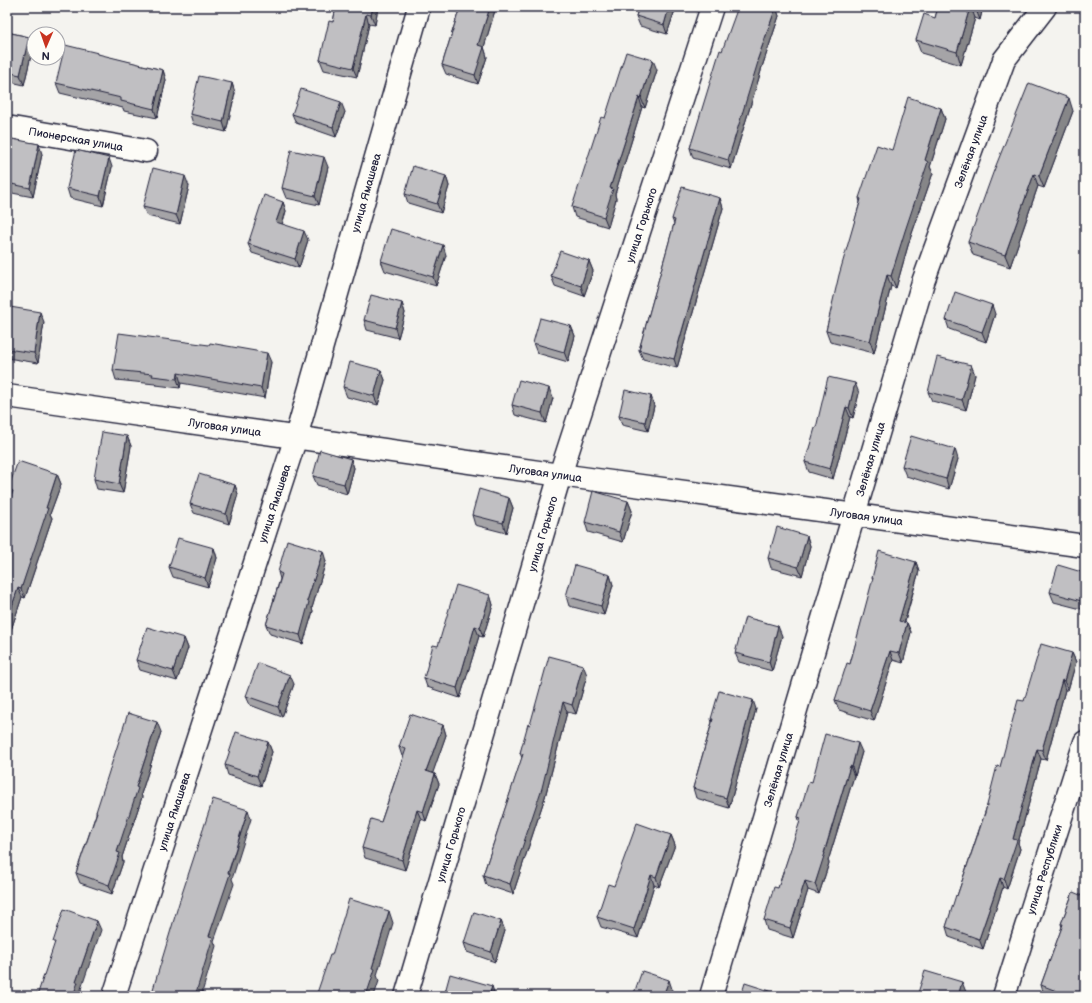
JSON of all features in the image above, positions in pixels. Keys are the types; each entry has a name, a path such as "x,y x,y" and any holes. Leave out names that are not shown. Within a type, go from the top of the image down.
{"street":[{"name":"улица Ямашева","path":"114,996 296,437 419,7"},
{"name":"улица Горького","path":"406,996 560,475 712,7"},
{"name":"Зелёная улица","path":"711,996 923,282 1004,60 1045,7"},
{"name":"Пионерская улица","path":"7,127 146,151"},
{"name":"Луговая улица","path":"7,396 853,516 1085,546"},
{"name":"улица Республики","path":"1004,996 1085,742"}],"building":[{"path":"336,7 373,7 371,15 366,14 353,68 320,60 329,21 333,22"},
{"path":"460,7 490,7 478,45 484,47 475,75 442,65"},
{"path":"639,7 669,7 664,25 636,16"},
{"path":"738,7 776,7 757,61 758,62 728,160 690,148 720,50 722,51"},
{"path":"938,7 970,7 957,52 916,40 924,14 935,18"},
{"path":"7,32 26,36 26,50 20,75 7,72"},
{"path":"66,45 163,70 154,109 121,101 121,98 56,83 60,66 66,66"},
{"path":"626,52 653,60 641,98 639,97 610,188 613,189 604,217 572,207 601,117 605,118"},
{"path":"199,76 232,83 223,122 190,114"},
{"path":"1029,83 1069,98 1039,176 1034,174 1005,255 968,242 993,173"},
{"path":"301,89 341,102 333,127 292,114"},
{"path":"908,97 941,108 925,160 928,162 891,276 887,275 870,341 826,331 839,275 861,199 859,198 877,145 892,150"},
{"path":"7,138 39,144 30,188 7,183"},
{"path":"76,150 109,158 100,196 67,188"},
{"path":"291,150 324,157 315,196 282,188"},
{"path":"413,166 446,176 437,204 405,194"},
{"path":"153,168 185,176 176,215 143,207"},
{"path":"682,187 720,198 674,359 639,350 675,220 672,219"},
{"path":"264,195 283,202 276,222 304,231 295,259 248,244"},
{"path":"391,229 443,245 433,277 381,261"},
{"path":"560,251 589,261 581,286 551,276"},
{"path":"955,292 992,305 982,332 946,320"},
{"path":"371,295 402,303 395,328 364,320"},
{"path":"10,307 40,312 34,353 7,349 7,325"},
{"path":"540,318 571,326 564,352 533,343"},
{"path":"119,333 209,345 210,343 267,353 261,388 178,373 177,379 152,376 153,374 113,370"},
{"path":"937,357 971,365 962,400 928,392"},
{"path":"350,362 381,370 374,396 343,387"},
{"path":"828,377 855,383 849,408 846,407 830,469 805,462 816,428"},
{"path":"519,380 549,388 542,413 512,405"},
{"path":"625,390 651,396 645,422 619,416"},
{"path":"102,432 127,436 119,484 94,479"},
{"path":"911,436 955,449 946,479 902,466"},
{"path":"320,450 351,459 344,484 313,476"},
{"path":"18,461 57,474 46,508 48,508 21,589 18,588 7,621 7,510 13,491 8,489"},
{"path":"199,474 235,485 226,514 190,504"},
{"path":"479,489 509,498 503,523 472,515"},
{"path":"593,491 628,501 619,532 585,522"},
{"path":"777,527 807,536 798,567 768,558"},
{"path":"178,538 214,548 205,578 169,567"},
{"path":"287,540 323,551 307,601 309,602 300,635 266,625 282,574 278,572"},
{"path":"879,551 916,562 899,621 907,623 899,653 890,651 870,711 835,700 847,663 850,664"},
{"path":"575,565 610,575 601,606 566,596"},
{"path":"1058,565 1085,573 1085,602 1050,592"},
{"path":"456,585 490,595 480,628 475,626 457,688 424,678 433,645 438,646"},
{"path":"745,617 778,626 769,662 735,653"},
{"path":"147,627 184,638 173,671 136,660"},
{"path":"1041,644 1072,653 1064,681 1062,680 1042,750 1037,749 1013,839 1017,840 1004,879 1000,878 979,939 946,927 985,813 997,766 1000,767 1018,700 1024,701"},
{"path":"549,656 583,665 572,705 563,702 542,788 510,884 483,875 523,754 520,753 528,724 530,725"},
{"path":"258,663 290,675 278,707 246,696"},
{"path":"719,691 753,700 726,798 693,788 713,719 711,719"},
{"path":"128,713 157,722 136,787 138,788 117,852 120,853 109,885 76,873"},
{"path":"410,714 443,725 426,771 435,774 423,812 417,810 402,860 362,848 371,819 381,822 406,749 399,747"},
{"path":"236,732 268,742 257,776 225,765"},
{"path":"825,734 858,743 852,767 850,766 815,884 805,881 790,928 764,920 774,887 778,888 801,818 798,817 809,781 812,782"},
{"path":"213,799 248,810 228,873 230,874 209,936 213,937 195,996 151,996 179,903"},
{"path":"637,823 671,835 656,877 651,875 634,929 597,917 608,884 614,886"},
{"path":"1085,841 1085,852 1082,851"},
{"path":"1073,892 1085,897 1085,996 1069,996 1041,985"},
{"path":"349,899 389,911 372,968 375,969 366,996 316,996 330,955 332,955"},
{"path":"64,909 97,921 76,982 78,982 73,996 37,996 55,942 53,942"},
{"path":"474,912 501,921 491,952 464,943"},
{"path":"642,971 669,980 663,996 633,996"},
{"path":"925,971 962,982 958,996 917,996"},
{"path":"450,974 492,986 489,996 444,996"},
{"path":"745,983 776,993 775,996 741,996"}]}
